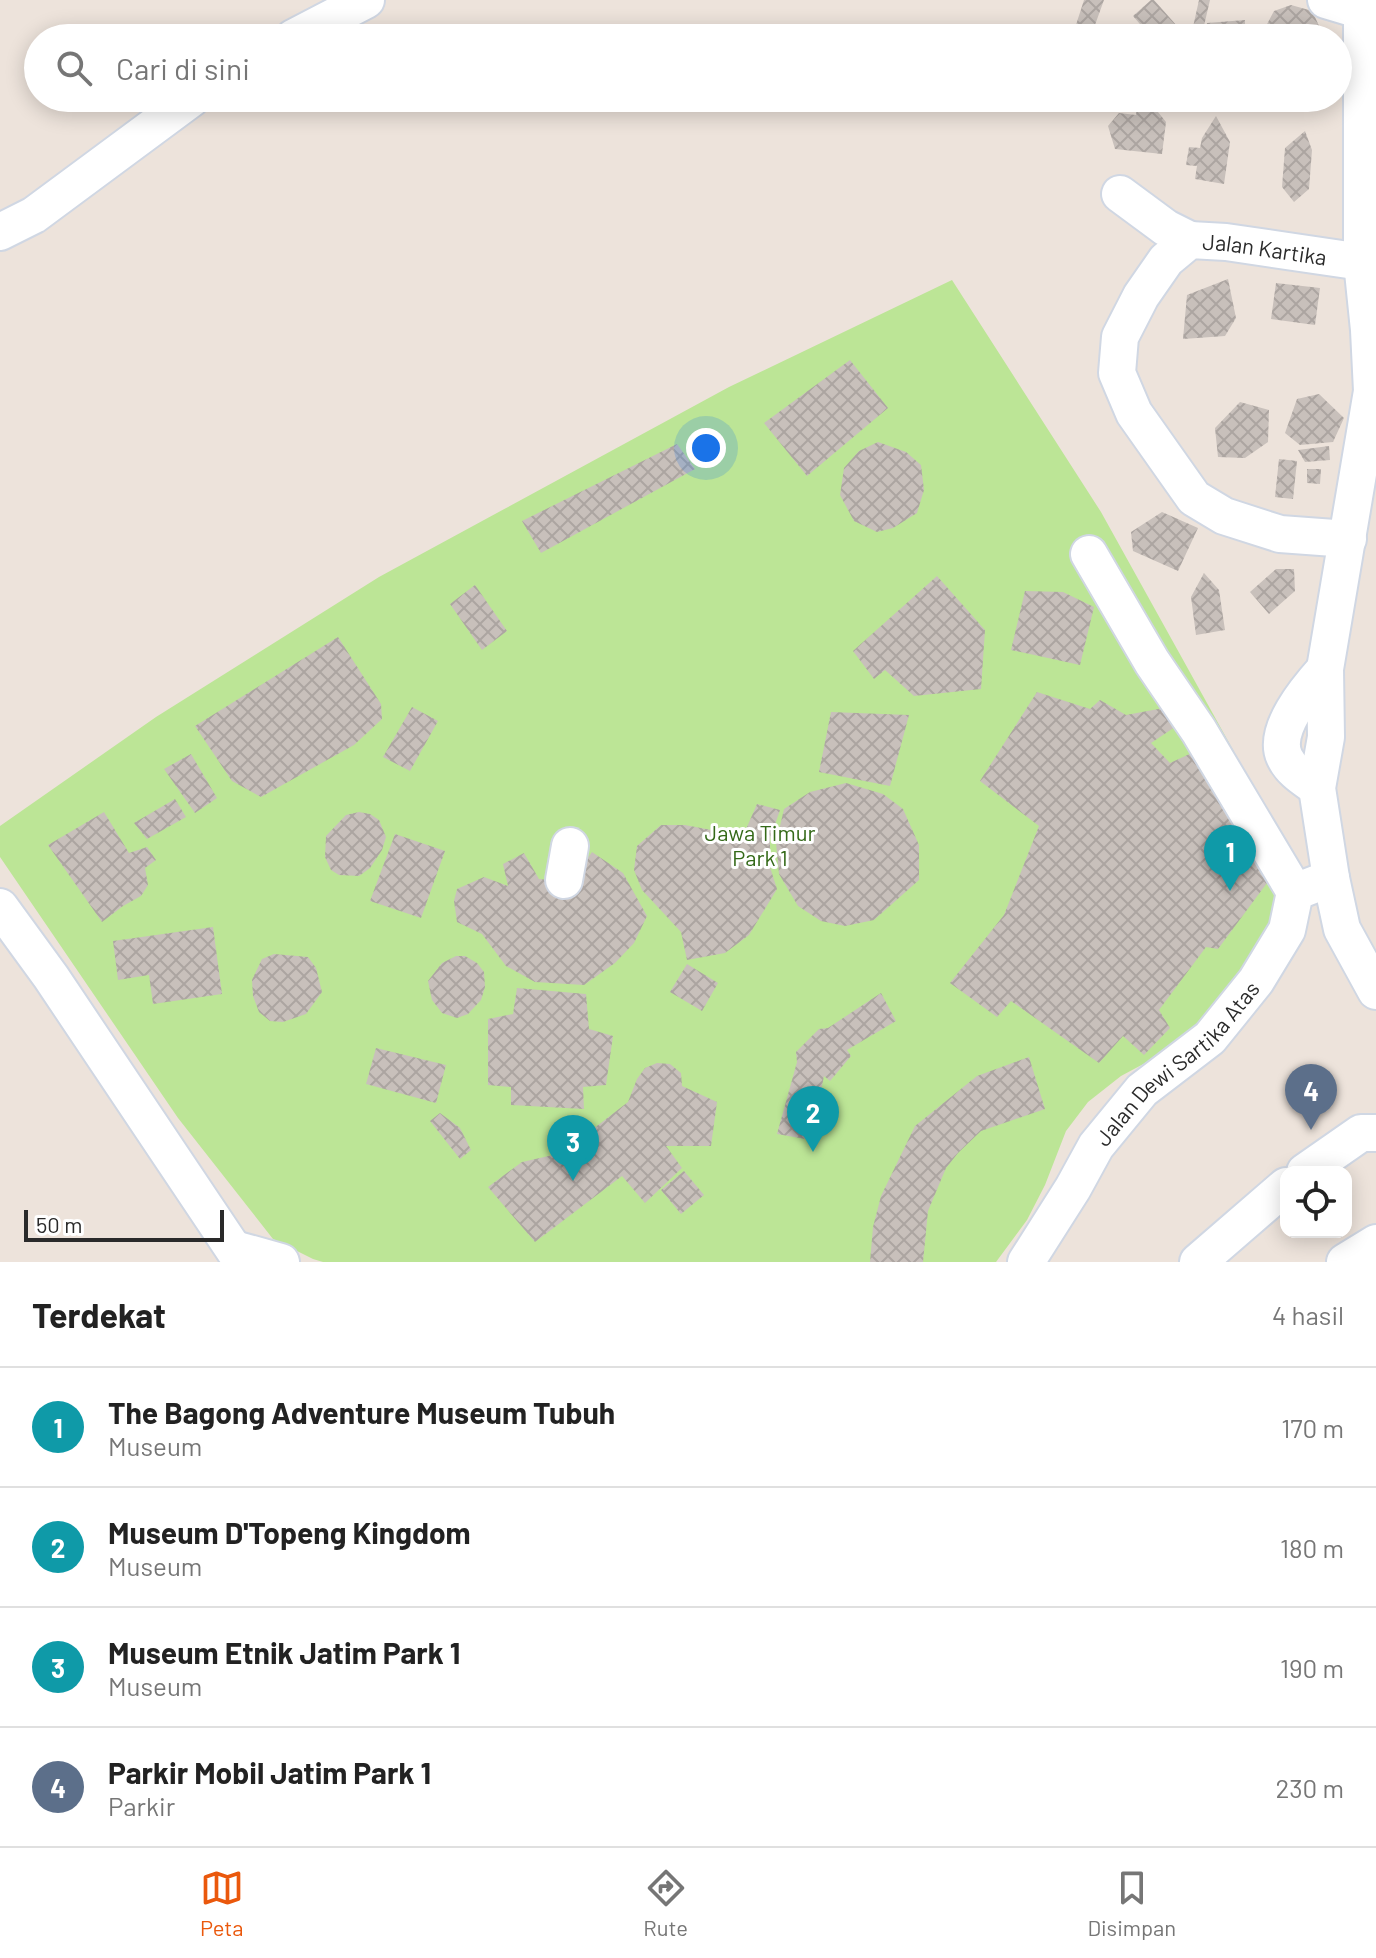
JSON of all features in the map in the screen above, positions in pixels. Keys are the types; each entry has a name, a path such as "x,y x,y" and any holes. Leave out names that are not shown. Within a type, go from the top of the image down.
{"street":[{"path":"320,24 366,0"},
{"path":"1326,0 1367,9 1362,262 1373,331 1374,390 1325,669 1295,708 1281,746 1294,771 1317,788 1342,929 1376,991"},
{"path":"0,232 34,215 173,112"},
{"path":"1120,194 1166,228 1190,240"},
{"name":"Jalan Kartika","path":"1348,539 1280,534 1224,516 1194,498 1134,413 1117,373 1120,337 1141,296 1166,260 1190,240 1226,242 1362,262"},
{"path":"1089,554 1152,662 1199,731 1295,892 1331,878"},
{"name":"Jalan Dewi Sartika Atas","path":"1026,1262 1096,1146 1142,1090 1210,1038 1256,981 1287,930 1295,892"},
{"path":"0,907 51,977 238,1255 281,1262"},
{"path":"1314,1166 1361,1133 1376,1133"},
{"path":"1198,1262 1280,1191"},
{"path":"1345,1262 1376,1243"}],"green space":[{"name":"Jawa Timur Park 1","path":"952,280 1101,512 1293,858 1272,917 1230,997 1175,1047 1121,1076 1088,1102 1066,1131 1045,1185 1027,1220 996,1262 323,1262 273,1239 178,1118 0,857 0,826 156,717 379,577 729,387"}],"building":[{"path":"1084,0 1104,0 1095,24 1076,24"},
{"path":"1154,0 1175,24 1140,24 1133,16"},
{"path":"1199,0 1210,0 1204,24 1194,24"},
{"path":"1291,5 1309,10 1318,24 1267,24 1274,11"},
{"path":"1245,20 1245,24 1207,23"},
{"path":"1136,112 1158,112 1166,122 1162,154 1115,149 1108,126 1119,113 1136,115"},
{"path":"1216,116 1230,142 1224,184 1195,179 1197,166 1186,165 1189,147 1200,148 1202,138"},
{"path":"1305,131 1312,150 1309,189 1294,202 1282,187 1285,148"},
{"path":"1228,279 1236,318 1225,336 1183,339 1187,295"},
{"path":"1276,283 1320,288 1315,325 1271,319"},
{"path":"850,360 888,408 807,476 764,423"},
{"path":"1319,394 1344,418 1333,442 1300,445 1285,433 1297,399"},
{"path":"1240,402 1269,410 1268,442 1245,458 1218,457 1215,428"},
{"path":"878,442 906,452 921,465 924,490 917,513 893,528 877,532 854,521 840,495 844,468 859,451"},
{"path":"677,444 695,469 541,553 522,521"},
{"path":"1329,446 1330,460 1305,462 1298,450"},
{"path":"1279,459 1297,461 1293,499 1275,497"},
{"path":"1307,469 1321,469 1320,484 1307,483"},
{"path":"1162,512 1198,528 1178,571 1133,551 1131,532"},
{"path":"1276,569 1294,569 1295,591 1269,614 1250,592"},
{"path":"1204,573 1219,590 1225,630 1196,635 1191,597"},
{"path":"937,576 985,630 981,689 914,696 885,670 874,679 853,651"},
{"path":"475,585 507,631 482,650 450,604"},
{"path":"1025,591 1063,592 1094,607 1080,665 1011,650"},
{"path":"338,637 381,704 382,719 354,745 261,797 232,781 195,726"},
{"path":"1037,692 1090,709 1100,700 1126,715 1169,707 1175,727 1151,743 1170,763 1196,751 1273,875 1218,949 1206,947 1159,1010 1170,1028 1144,1055 1123,1036 1099,1063 1011,1001 997,1017 950,983 1004,915 1039,826 980,781"},
{"path":"412,707 438,721 410,771 383,757"},
{"path":"831,712 909,715 890,786 819,772"},
{"path":"191,754 217,798 195,813 164,769"},
{"path":"846,783 883,794 903,809 919,845 919,880 874,920 845,926 821,921 798,906 779,874 776,843 784,809 810,792"},
{"path":"175,799 186,817 147,839 134,823"},
{"path":"757,804 780,810 770,839 770,867 777,889 749,935 725,953 687,960 681,932 642,890 634,870 637,846 661,825 685,825 743,836"},
{"path":"104,812 129,853 147,847 156,860 145,868 148,885 141,896 102,922 48,845"},
{"path":"359,812 379,820 386,837 382,850 370,868 359,876 339,875 331,870 325,857 326,836 346,815"},
{"path":"395,834 445,851 421,918 370,901"},
{"path":"592,852 623,873 647,916 634,943 615,963 584,985 535,982 506,966 482,934 457,922 454,901 457,889 484,877 508,886 503,864 524,853 539,879 571,882"},
{"path":"213,927 222,994 153,1004 149,975 118,980 113,941"},
{"path":"274,954 308,957 316,968 322,992 306,1014 283,1022 270,1021 259,1012 253,996 252,980 262,959"},
{"path":"456,956 465,956 477,963 484,972 485,987 481,1000 468,1014 457,1018 442,1013 432,1000 428,981 442,963"},
{"path":"687,964 718,983 702,1011 670,992"},
{"path":"517,988 586,994 589,1029 613,1036 606,1085 583,1087 584,1109 511,1105 511,1087 488,1085 488,1019 513,1014"},
{"path":"881,993 896,1021 847,1050 851,1056 830,1081 824,1076 811,1140 777,1134 797,1062 796,1052 819,1029 828,1028"},
{"path":"376,1048 446,1065 436,1103 366,1084"},
{"path":"1029,1057 1045,1109 981,1131 946,1168 928,1211 923,1262 870,1262 873,1227 881,1196 915,1126 977,1076"},
{"path":"657,1063 670,1064 681,1073 682,1086 717,1102 711,1146 666,1146 682,1168 645,1203 622,1176 535,1242 488,1187 522,1162 562,1153 628,1102 645,1068"},
{"path":"440,1113 460,1128 471,1150 460,1159 430,1121"},
{"path":"684,1171 704,1195 681,1214 661,1190"}],"place":[{"name":"The Bagong Adventure Museum Tubuh","path":"1230,891"},
{"name":"Parkir Mobil Jatim Park 1","path":"1311,1130"},
{"name":"Museum D'Topeng Kingdom","path":"813,1152"},
{"name":"Museum Etnik Jatim Park 1","path":"573,1181"}]}
